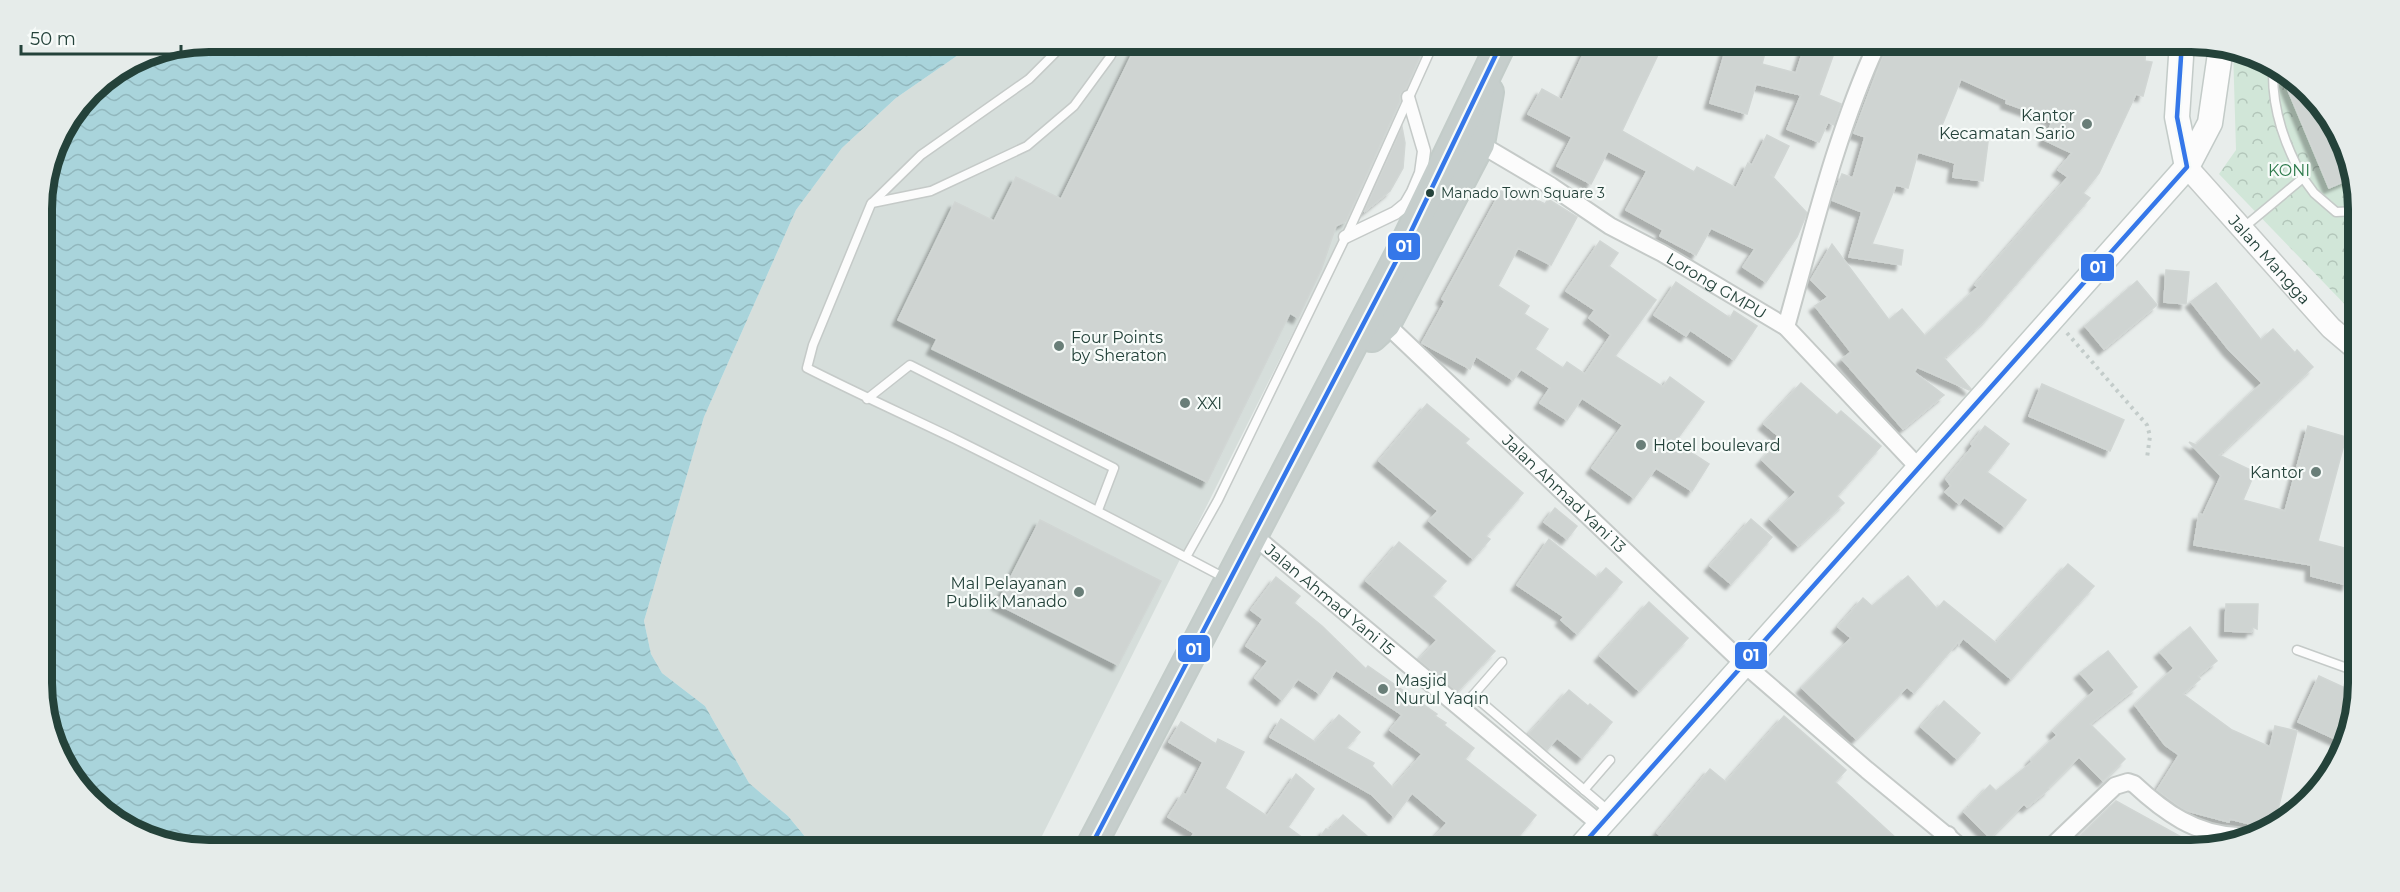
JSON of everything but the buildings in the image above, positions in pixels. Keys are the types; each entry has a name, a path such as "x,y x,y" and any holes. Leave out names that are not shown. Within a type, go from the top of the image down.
{"highway":[{"path":"1324,397 1365,343 1386,324 1499,52"},
{"path":"1094,840 1254,536 1324,397 1464,139"}],"main road":[{"path":"2181,52 2178,117 2187,167"},
{"path":"1588,839 1743,663 1973,410 2187,167 2210,123 2220,56"}],"street":[{"path":"1786,327 1832,162 1860,82 1874,52"},
{"path":"1345,237 1395,213 1406,204 1413,192 1421,174 1424,151 1408,98"},
{"path":"1424,151 1464,139"},
{"name":"Lorong GMPU","path":"1464,139 1551,186 1610,226 1786,327 1919,468"},
{"name":"Jalan Mangga","path":"2187,167 2331,328 2348,342"},
{"path":"1395,213 1400,224 1404,246"},
{"name":"Jalan Ahmad Yani 13","path":"1386,324 1743,663 1867,770 1952,839"},
{"name":"Jalan Ahmad Yani 15","path":"1254,536 1461,709 1606,819"},
{"path":"2059,839 2115,786 2128,782 2134,784 2178,820 2225,835"},
{"path":"1944,839 1948,835"}],"lane":[{"path":"1056,52 1029,79 921,155 871,204 813,345 807,368 1098,510 1229,580"},
{"path":"871,204 931,191 1027,147 1074,106 1113,52"},
{"path":"1186,557 1218,500 1345,237 1429,52"},
{"path":"2273,77 2273,95 2280,129 2303,178 2314,193 2336,212 2348,211"},
{"path":"2242,229 2303,178"},
{"path":"867,399 910,365 1114,468 1098,510"},
{"path":"2297,650 2348,668"},
{"path":"1461,709 1502,662"},
{"path":"1473,695 1584,790 1606,819"},
{"path":"1496,737 1507,724"},
{"path":"1584,790 1610,760"}],"path":[{"path":"2053,317 2147,425 2150,436 2147,458"}],"shaded area":[{"path":"963,52 1433,52 1040,840 808,840 788,816 749,783 705,706 662,673 651,654 644,621 704,417 796,210 842,148 896,98"}],"green space":[{"name":"KONI","path":"2233,59 2250,64 2286,85 2315,114 2336,150 2346,189 2348,210 2348,308 2219,174 2236,150"}],"water":[{"path":"210,52 963,52 896,98 842,148 796,210 704,417 644,621 651,654 662,673 705,706 749,783 788,816 808,840 210,840 179,836 140,823 122,813 92,786 79,770 61,733 52,682 53,200 64,150 79,122 99,99 122,79 150,64 189,54"}],"transit line":[{"name":"01","path":"1094,840 1404,246 1497,52"},
{"name":"01","path":"1588,839 2187,167 2177,117 2181,52"}],"place":[{"name":"Kantor Kecamatan Sario","path":"2087,124"},
{"name":"Manado Town Square 3","path":"1430,193"},
{"name":"Four Points by Sheraton","path":"1059,346"},
{"name":"XXI","path":"1185,403"},
{"name":"Hotel boulevard","path":"1641,445"},
{"name":"Kantor","path":"2316,472"},
{"name":"Mal Pelayanan Publik Manado","path":"1079,592"},
{"name":"Masjid Nurul Yaqin","path":"1383,689"}]}
